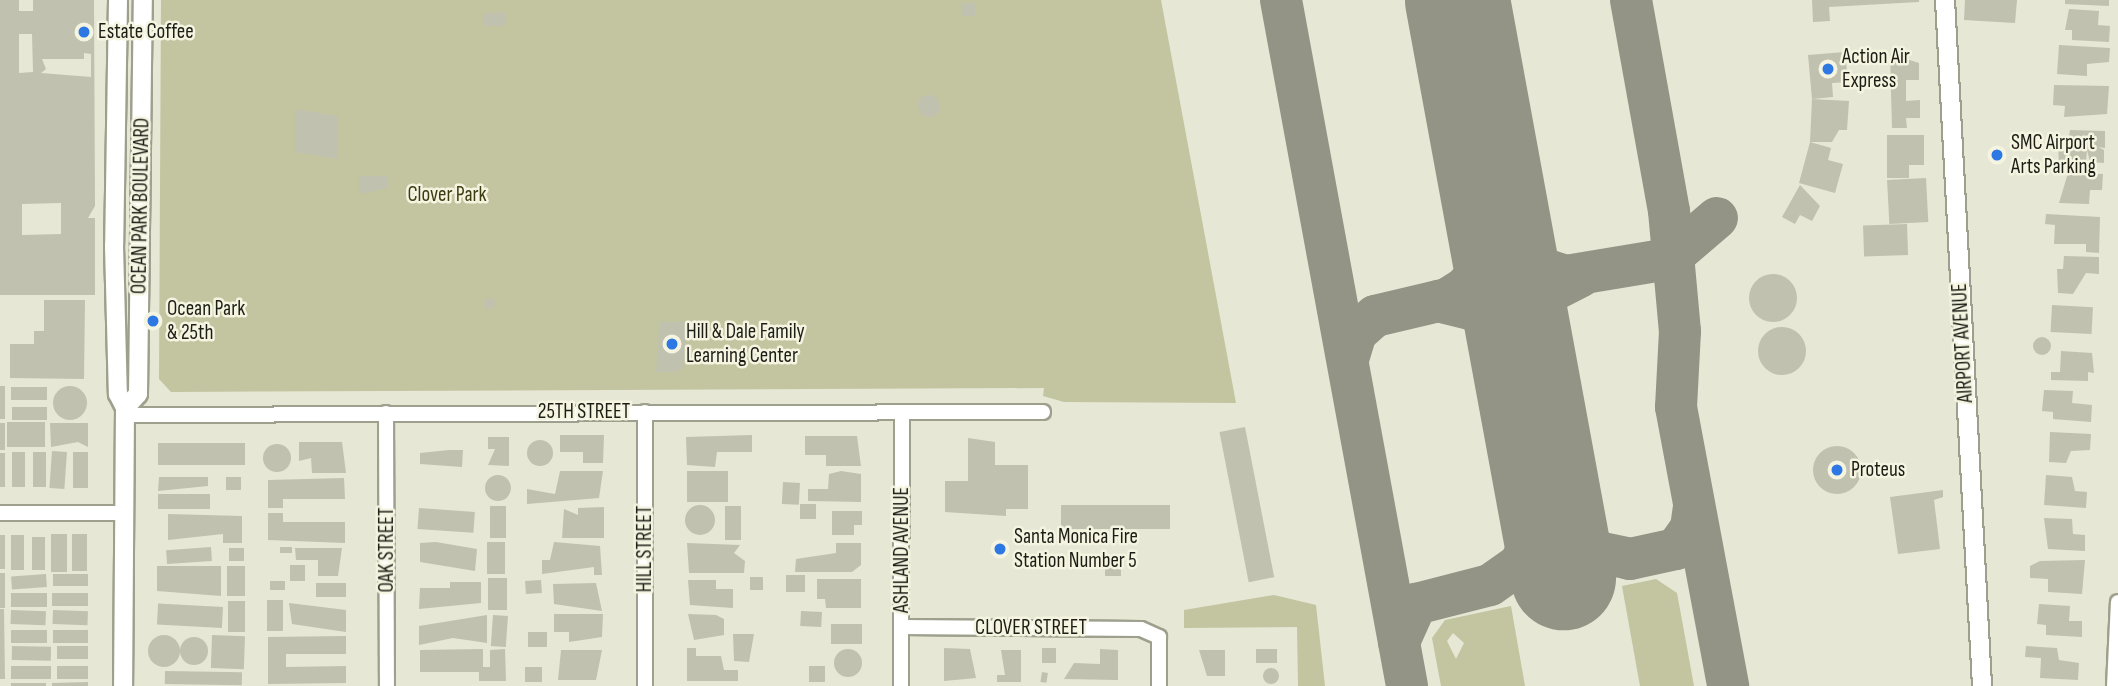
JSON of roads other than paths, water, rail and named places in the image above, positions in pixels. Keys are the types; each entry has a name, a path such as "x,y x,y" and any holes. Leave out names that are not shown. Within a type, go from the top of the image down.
{"street":[{"name":"OCEAN PARK BOULEVARD","path":"118,0 114,246 118,394 125,411 123,686"},
{"name":"OCEAN PARK BOULEVARD","path":"125,411 138,394 143,0"},
{"name":"AIRPORT AVENUE","path":"1945,0 1982,686"},
{"name":"25TH STREET","path":"125,411 902,414 1043,412"},
{"name":"HILL STREET","path":"645,412 645,686"},
{"name":"OAK STREET","path":"387,413 387,686"},
{"name":"ASHLAND AVENUE","path":"901,686 902,414"},
{"path":"0,513 124,513"},
{"path":"2113,686 2118,602"},
{"name":"CLOVER STREET","path":"901,627 1141,629 1158,637 1159,686"}],"place":[{"name":"Estate Coffee","path":"84,32"},
{"name":"Action Air Express","path":"1828,69"},
{"name":"SMC Airport Arts Parking","path":"1997,155"},
{"name":"Ocean Park & 25th","path":"153,321"},
{"name":"Hill & Dale Family Learning Center","path":"672,344"},
{"name":"Proteus","path":"1837,470"},
{"name":"Santa Monica Fire Station Number 5","path":"1000,549"}],"park label":[{"name":"Clover Park","path":"447,195"}]}
